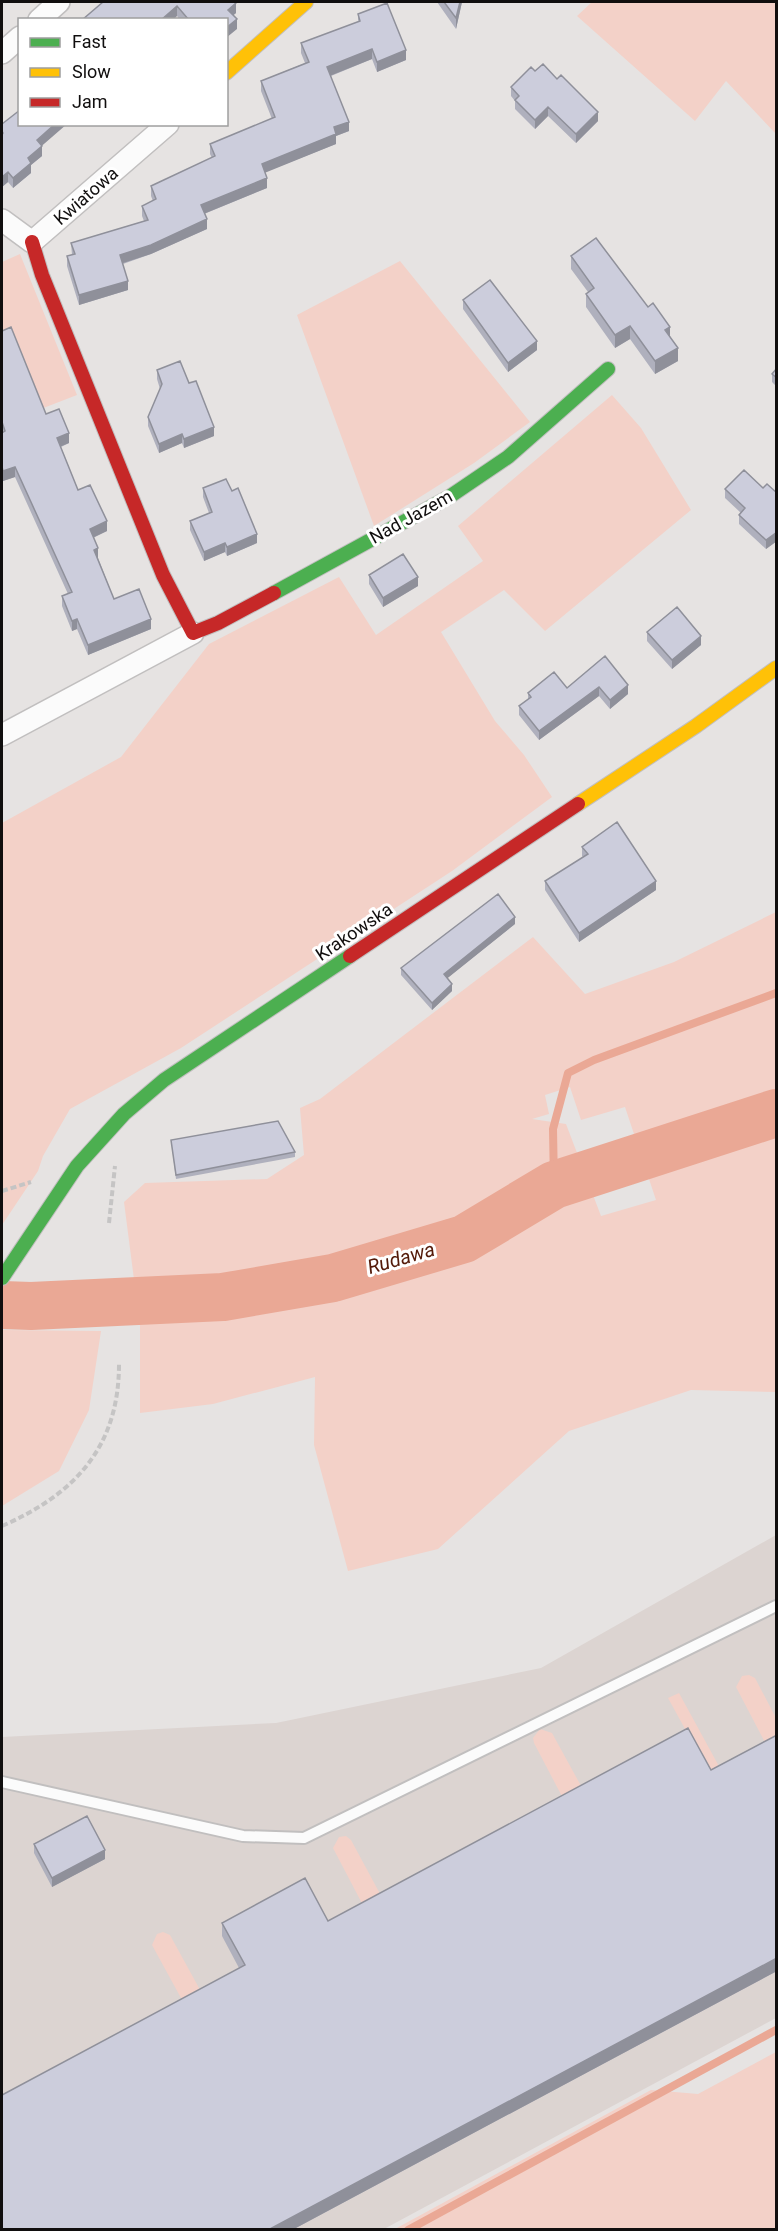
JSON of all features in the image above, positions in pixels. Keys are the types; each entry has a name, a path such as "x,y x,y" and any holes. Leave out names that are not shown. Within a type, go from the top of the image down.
{"street":[{"path":"41,18 59,2"},
{"path":"228,71 306,2"},
{"path":"2,53 18,39"},
{"name":"Kwiatowa","path":"32,242 166,126"},
{"path":"2,220 32,242 42,275 163,575 193,633"},
{"name":"Nad Jazem","path":"2,735 449,497 508,457 608,369"},
{"name":"Krakowska","path":"2,1278 61,1187 100,1139 164,1080 677,739 777,669"}],"lane":[{"path":"2,1782 243,1836 304,1838 777,1606"}],"path":[{"path":"2,1526 54,1497 92,1461 105,1441 117,1407 119,1364"}],"shaded area":[{"path":"592,2 776,2 776,134 726,81 695,121 577,16"},
{"path":"20,254 77,395 2,424 2,262"},
{"path":"400,261 530,422 474,463 374,526 297,315"},
{"path":"612,395 641,428 691,510 545,631 504,590 441,632 495,721 524,755 552,797 452,871 181,1048 70,1109 43,1156 38,1171 2,1225 2,823 121,757 209,644 339,577 376,635 483,561 458,526"},
{"path":"776,912 776,1392 691,1390 569,1431 438,1549 348,1571 314,1445 315,1377 213,1404 140,1413 140,1326 124,1202 145,1183 267,1179 304,1155 300,1108 320,1099 533,937 585,994 674,962","holes":["570,1087 581,1120 625,1107 656,1200 601,1216 566,1124 532,1119 549,1114 545,1095"]},
{"path":"2,1330 101,1331 89,1410 59,1471 2,1506"},
{"path":"776,1535 776,2018 384,2229 2,2230 2,1737 276,1723 541,1668"},
{"path":"749,1675 755,1678 776,1718 776,1748 770,1752 736,1687 742,1676"},
{"path":"679,1693 721,1770 711,1776 668,1698"},
{"path":"540,1729 552,1733 586,1795 567,1806 534,1743 533,1738"},
{"path":"346,1836 351,1840 385,1903 367,1913 333,1848 339,1837"},
{"path":"163,1932 170,1935 205,1999 187,2009 152,1945 157,1934"},
{"path":"776,2052 776,2229 395,2229 651,2090 698,2094"}],"building":[{"path":"103,2 234,2 236,3 228,10 237,19 228,26 228,18 187,18 177,6 163,18 84,18"},
{"path":"444,2 460,2 456,18"},
{"path":"387,3 406,50 377,62 372,49 327,67 349,122 334,127 336,134 262,164 267,178 201,205 207,219 151,245 120,255 128,281 79,295 67,256 75,254 71,243 148,220 142,206 156,199 151,186 215,156 210,144 275,117 261,81 309,62 301,43 360,21 358,14"},
{"path":"543,64 557,79 561,75 598,112 576,134 548,107 535,120 515,100 519,96 511,87 531,67 535,71"},
{"path":"18,112 18,126 53,126 37,140 42,146 28,158 31,163 13,178 8,172 2,177 2,124"},
{"path":"596,238 648,307 653,303 670,327 665,330 678,348 655,361 630,326 615,335 586,294 594,288 571,256"},
{"path":"490,280 537,341 508,363 463,300"},
{"path":"11,327 46,414 59,409 69,433 57,438 78,490 90,485 107,521 90,529 98,548 94,550 114,599 139,589 151,619 88,645 77,619 72,621 62,596 72,592 15,467 3,471 2,467 2,433 5,431 2,422 2,331"},
{"path":"180,361 189,383 196,381 214,427 184,439 182,434 159,444 148,417 162,384 157,370"},
{"path":"777,368 777,378 772,374"},
{"path":"744,470 763,488 767,484 777,493 777,532 766,540 739,515 745,508 725,489"},
{"path":"226,479 232,491 238,488 257,534 227,547 225,543 204,552 190,521 212,512 203,488"},
{"path":"403,554 418,577 383,598 369,575"},
{"path":"677,607 701,636 672,660 647,632"},
{"path":"605,656 628,685 610,700 599,687 539,731 519,706 531,697 528,693 554,672 567,688"},
{"path":"617,822 656,881 579,933 545,881 588,854 582,847"},
{"path":"498,894 515,917 444,974 452,984 432,1003 401,968"},
{"path":"278,1121 295,1152 176,1175 171,1140"},
{"path":"688,1728 711,1770 777,1735 777,1958 270,2229 2,2229 2,2095 245,1965 222,1923 305,1878 328,1921"},
{"path":"87,1816 105,1850 52,1878 34,1844"}],"waterway":[{"path":"554,1185 553,1129 568,1073 594,1060 776,993"},
{"name":"Rudawa","path":"2,1305 31,1306 223,1297 333,1278 464,1239 554,1185 776,1113"},
{"path":"408,2230 776,2030"}],"traffic: fast":[{"path":"274,593 449,497 508,457 608,369"},
{"path":"2,1278 77,1166 124,1114 164,1080 350,956"}],"traffic: slow":[{"path":"228,71 306,2"},
{"path":"578,804 696,726 776,668"}],"traffic: jam":[{"path":"32,242 42,275 163,575 193,633 218,623 274,593"},
{"path":"350,956 578,804"}]}
